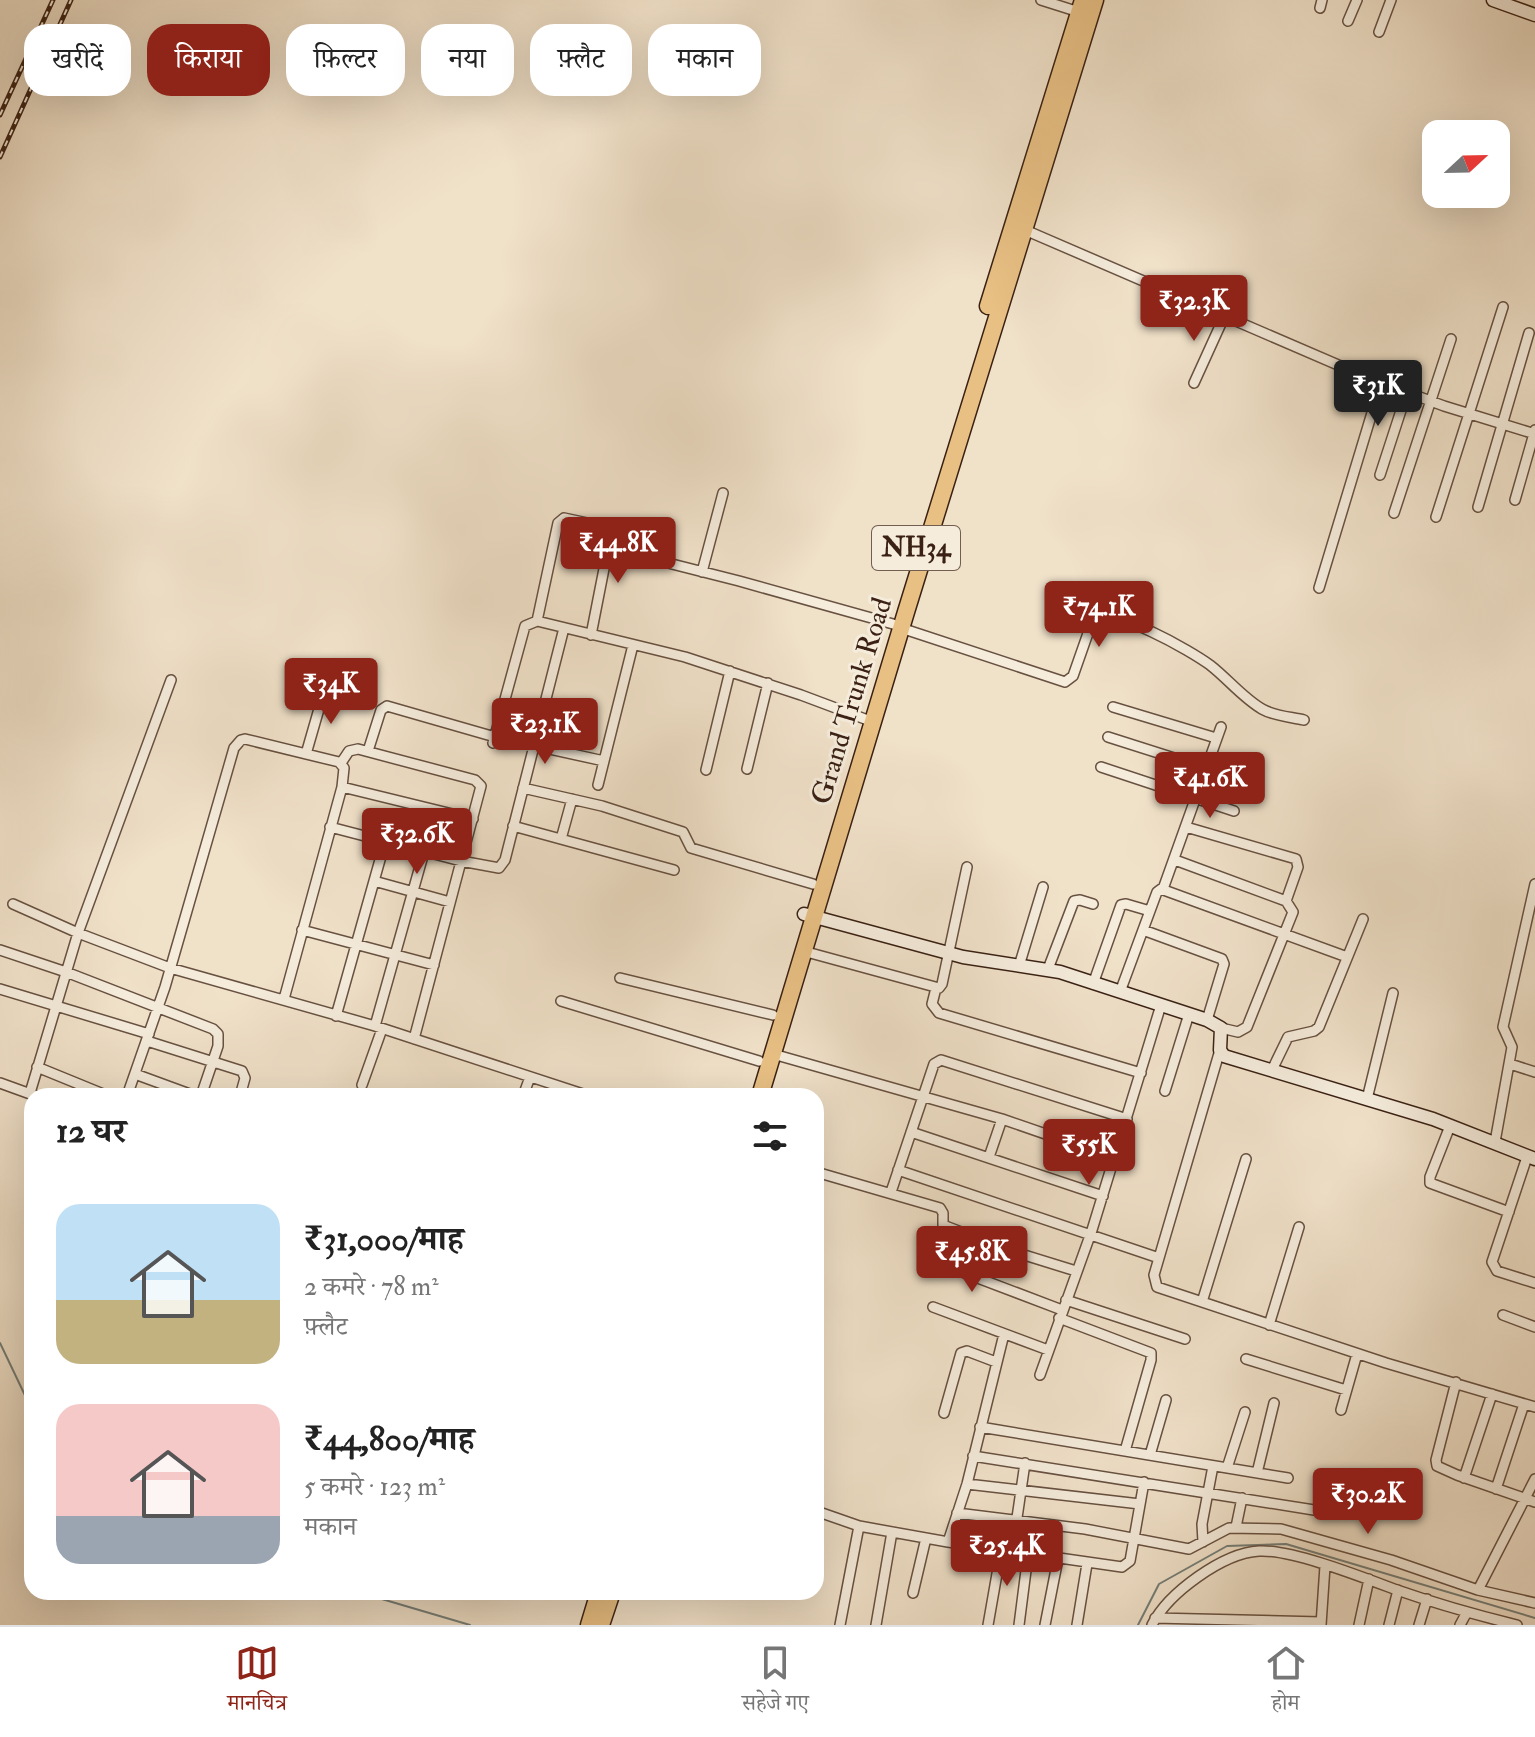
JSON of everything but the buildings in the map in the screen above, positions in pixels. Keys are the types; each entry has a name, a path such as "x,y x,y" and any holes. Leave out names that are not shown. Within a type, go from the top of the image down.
{"highway":[{"name":"Grand Trunk Road","path":"899,618 1025,230 1095,0"},
{"name":"Grand Trunk Road","path":"761,1088 773,1015 869,720 1081,6"},
{"name":"Grand Trunk Road","path":"752,1088 803,951 813,884 869,720"},
{"path":"589,1625 597,1600"},
{"path":"601,1625 609,1600"}],"street":[{"path":"1041,0 1081,6"},
{"path":"1348,21 1357,0"},
{"path":"1379,32 1391,0"},
{"path":"1493,0 1535,15"},
{"path":"1025,230 1381,383 1432,402 1535,432 1515,500"},
{"path":"1436,517 1503,307"},
{"path":"1194,383 1224,317"},
{"path":"1478,507 1529,333"},
{"path":"1394,513 1451,339"},
{"path":"1319,588 1381,383"},
{"path":"1380,475 1407,392"},
{"path":"702,572 723,493"},
{"path":"537,621 559,521 567,518 660,539 664,562 899,618 1065,682 1073,676 1093,619 1098,615 1111,616 1190,653 1219,672 1263,709 1304,720"},
{"path":"591,635 612,528"},
{"path":"494,740 525,626 537,621 679,655 869,720"},
{"path":"330,827 499,868 505,860 564,628"},
{"path":"598,785 633,645"},
{"path":"706,770 730,671"},
{"path":"34,1088 37,1067 78,933 171,680"},
{"path":"747,769 768,683"},
{"path":"306,754 325,688"},
{"path":"368,751 381,710 387,706 494,740 604,761"},
{"path":"1113,707 1216,738"},
{"path":"1163,889 1221,727"},
{"path":"1108,737 1240,779"},
{"path":"130,1088 158,1007 237,743 245,739 341,763 345,771 284,999"},
{"path":"341,763 349,751 358,749 479,782 481,790 414,1039"},
{"path":"1101,767 1234,811"},
{"path":"342,787 473,819"},
{"path":"523,788 683,832 691,848 813,884"},
{"path":"561,839 572,799"},
{"path":"513,826 674,870"},
{"path":"1186,827 1296,859 1298,867 1286,901"},
{"path":"336,1016 385,842"},
{"path":"362,1085 424,852"},
{"path":"808,915 949,954 1048,969 1238,1032 1247,1027 1293,912 1286,901 1175,860"},
{"path":"967,867 942,984 936,988 932,1004 939,1013 1141,1073"},
{"path":"374,881 450,902"},
{"path":"1495,1142 1512,1047 1503,1027 1535,884"},
{"path":"1019,966 1043,887"},
{"path":"1120,992 1158,890 1163,889 1347,957"},
{"path":"1048,969 1074,901 1093,904"},
{"path":"13,904 170,968 284,999 563,1088"},
{"path":"1093,984 1121,905 1150,911"},
{"path":"1272,1070 1288,1037 1317,1030 1363,919"},
{"path":"302,930 434,965"},
{"path":"1143,930 1222,959 1224,964 1207,1020"},
{"path":"0,950 213,1029 219,1038 202,1088"},
{"path":"803,951 936,988"},
{"path":"620,978 773,1015"},
{"path":"0,989 148,1038 244,1074 241,1088"},
{"path":"1367,1099 1393,993"},
{"path":"561,1001 1002,1119 1115,1158"},
{"path":"1040,1375 1103,1196 1161,1005"},
{"path":"1165,1091 1189,1014"},
{"path":"1221,1028 1220,1050 1153,1280 1157,1287 1357,1354 1530,1406 1496,1489"},
{"path":"1220,1050 1224,1056 1450,1126 1531,1158 1509,1212 1493,1266 1497,1271 1535,1283"},
{"path":"891,1192 934,1064 945,1060 1127,1119"},
{"path":"1510,1064 1535,1072"},
{"path":"37,1067 88,1088"},
{"path":"135,1074 175,1088"},
{"path":"526,1088 530,1077"},
{"path":"0,1083 24,1091"},
{"path":"989,1157 1002,1119"},
{"path":"1450,1126 1430,1177 1431,1184 1509,1212"},
{"path":"911,1132 1103,1196"},
{"path":"1202,1302 1246,1159"},
{"path":"898,1170 1159,1258"},
{"path":"824,1174 940,1208 942,1224 1076,1271"},
{"path":"1269,1325 1299,1227"},
{"path":"961,1232 951,1262 954,1269 1151,1353 1125,1451"},
{"path":"1066,1300 1185,1339"},
{"path":"933,1307 1048,1350"},
{"path":"1503,1315 1535,1327"},
{"path":"948,1542 967,1484 1004,1334"},
{"path":"944,1413 962,1352 996,1362"},
{"path":"1341,1410 1357,1354"},
{"path":"1246,1359 1346,1390"},
{"path":"1456,1382 1436,1463 1440,1468 1464,1478 1530,1500"},
{"path":"1464,1478 1492,1394"},
{"path":"1150,1455 1166,1400"},
{"path":"1257,1473 1274,1403"},
{"path":"1227,1468 1245,1412"},
{"path":"980,1427 1288,1478"},
{"path":"973,1456 1314,1510"},
{"path":"1012,1552 1025,1463"},
{"path":"1203,1542 1202,1524 1213,1466"},
{"path":"1478,1590 1530,1500 1535,1479"},
{"path":"824,1514 859,1526 1117,1568 1130,1561 1144,1482"},
{"path":"967,1484 1140,1504"},
{"path":"1236,1527 1242,1498"},
{"path":"957,1513 1134,1537 1189,1549 1222,1530 1236,1527 1295,1531 1478,1590 1535,1603"},
{"path":"840,1625 859,1526"},
{"path":"876,1625 892,1532"},
{"path":"913,1593 926,1538"},
{"path":"988,1625 1001,1551"},
{"path":"1154,1622 1165,1605 1184,1587 1240,1555 1271,1552 1517,1625"},
{"path":"1019,1625 1028,1555"},
{"path":"1045,1625 1058,1559"},
{"path":"1077,1625 1087,1564"},
{"path":"1154,1622 1321,1623 1325,1566"},
{"path":"1359,1625 1369,1579"},
{"path":"1389,1625 1398,1590"},
{"path":"1419,1625 1427,1599"},
{"path":"1460,1625 1467,1612"}],"waterway":[{"path":"0,1343 24,1393"},
{"path":"1138,1625 1159,1584 1227,1546 1286,1544 1535,1618"},
{"path":"385,1600 470,1625"}],"railway":[{"path":"0,115 53,0"},
{"path":"0,157 71,0"}]}
